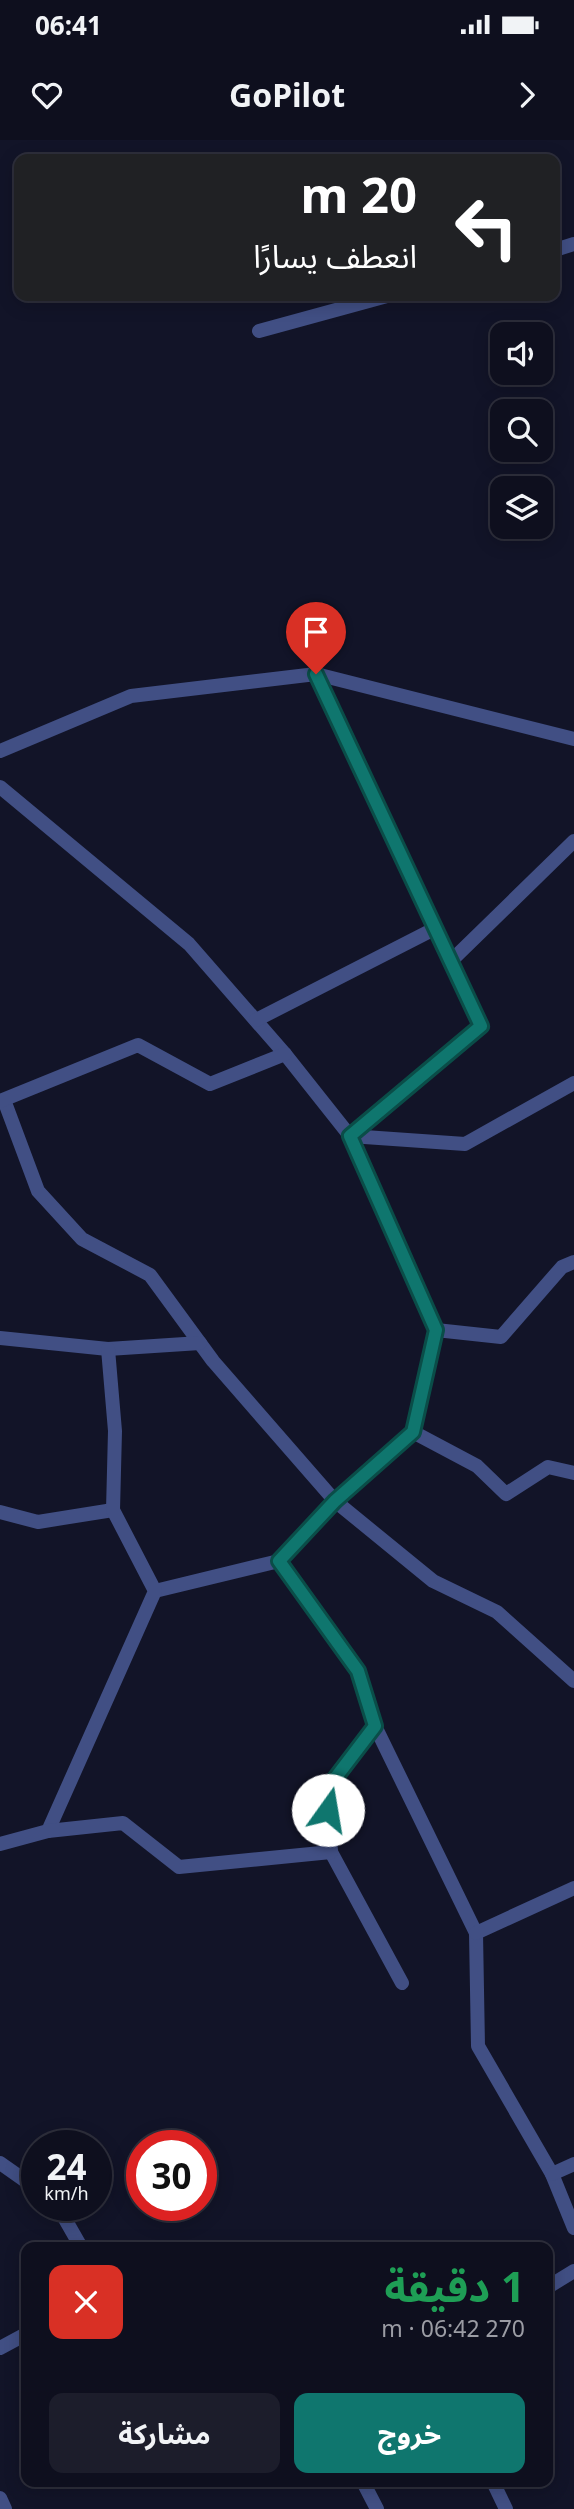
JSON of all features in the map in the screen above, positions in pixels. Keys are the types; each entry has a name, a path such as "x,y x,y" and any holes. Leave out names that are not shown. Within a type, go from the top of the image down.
{"street":[{"path":"259,331 369,301"},
{"path":"316,674 481,1026 350,1136"},
{"path":"0,751 131,696 316,674 574,738"},
{"path":"0,787 189,944 285,1054 350,1136 436,1330 413,1432 335,1501 279,1561 155,1591"},
{"path":"451,961 574,841"},
{"path":"256,1020 436,928"},
{"path":"285,1054 210,1084 138,1045 2,1100 38,1191 82,1239 150,1275 200,1343 335,1501 433,1581 497,1612 574,1681"},
{"path":"350,1136 465,1144 574,1083"},
{"path":"436,1330 501,1337 562,1267 574,1262"},
{"path":"0,1338 108,1349 200,1343"},
{"path":"108,1349 115,1431 113,1510 155,1591"},
{"path":"413,1432 477,1466 506,1494 548,1467 574,1473"},
{"path":"0,1512 38,1522 113,1510"},
{"path":"279,1561 358,1671 375,1726 476,1933 478,2046 552,2174 574,2228"},
{"path":"48,1832 155,1591"},
{"path":"375,1726 327,1789 331,1852 402,1983"},
{"path":"0,1844 48,1832 123,1823 179,1867 331,1852"},
{"path":"476,1933 574,1888"},
{"path":"0,2163 21,2178"},
{"path":"552,2174 574,2164"},
{"path":"66,2221 77,2242"},
{"path":"553,2284 574,2271"},
{"path":"0,2348 21,2337"},
{"path":"366,2487 377,2509"},
{"path":"495,2487 506,2509"},
{"path":"0,2498 5,2509"}],"route":[{"path":"316,674 481,1026 350,1136 436,1330 413,1432 335,1501 279,1561 358,1671 375,1726 327,1789 328,1810"}]}
